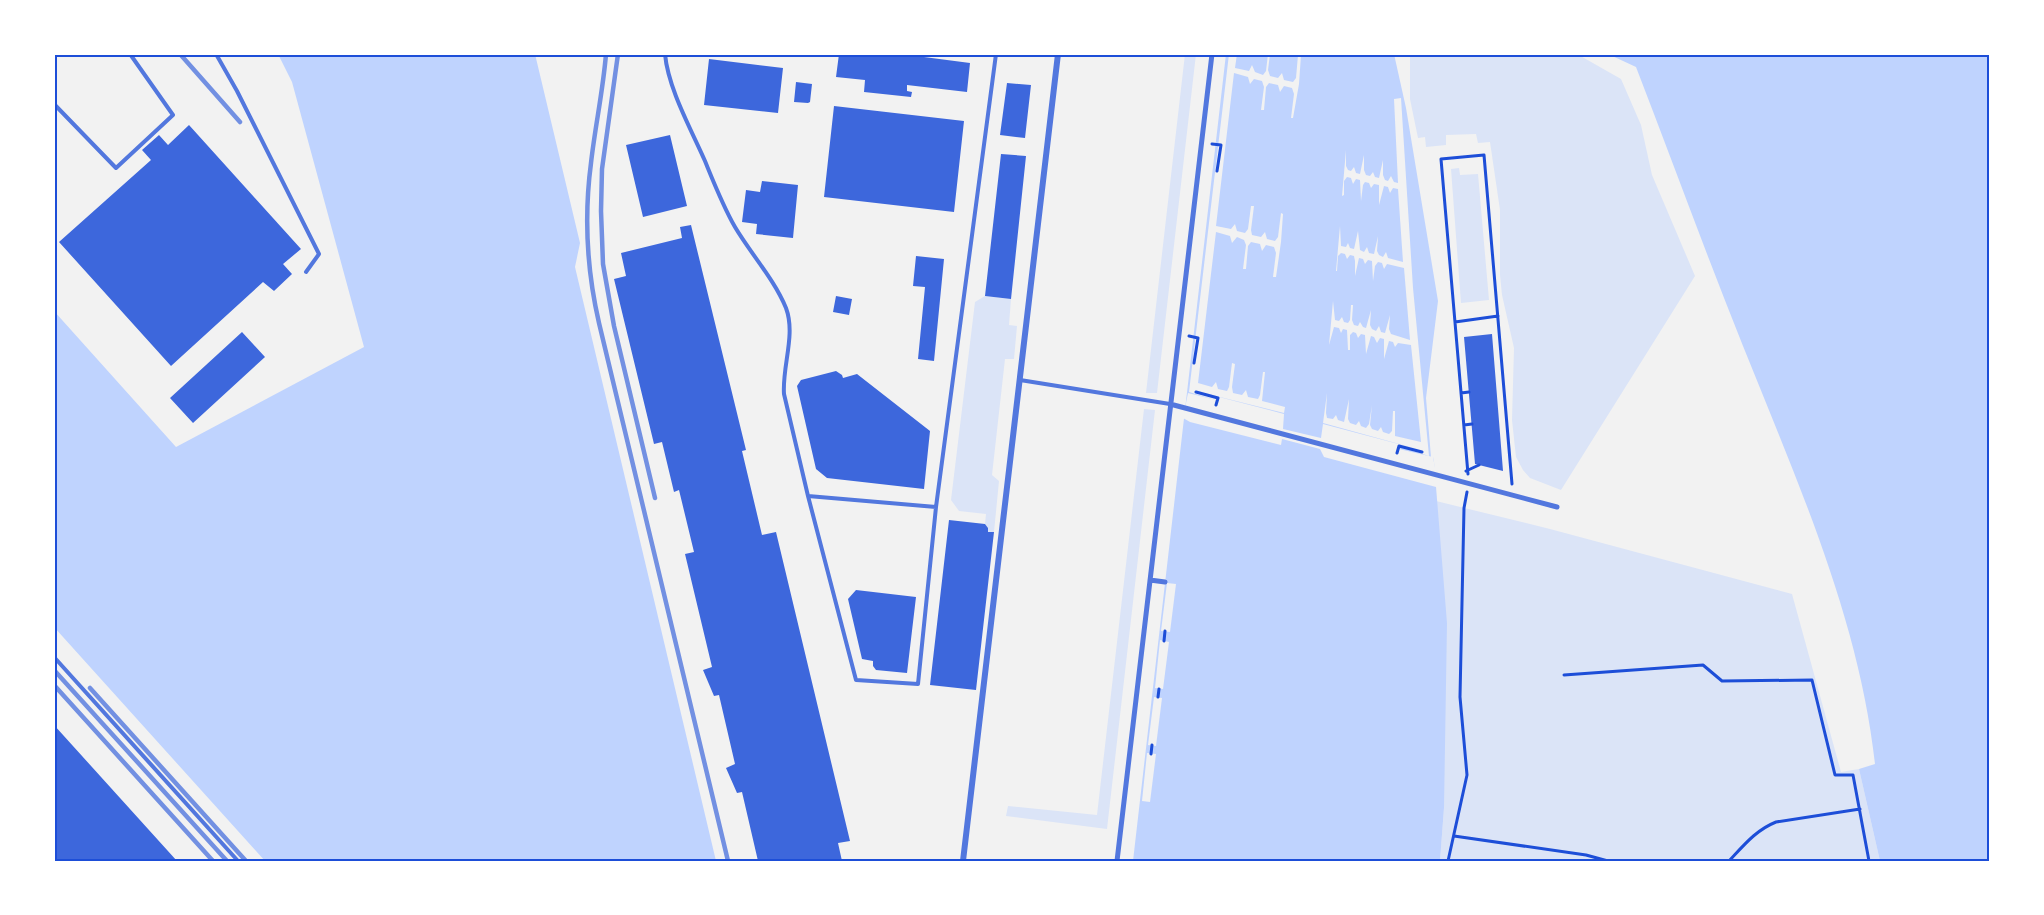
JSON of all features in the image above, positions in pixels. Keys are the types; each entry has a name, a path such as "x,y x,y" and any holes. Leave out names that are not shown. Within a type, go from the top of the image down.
{"street":[{"path":"963,861 1058,54"},
{"path":"1118,861 1212,54"},
{"path":"1170,405 1557,507"},
{"path":"1150,580 1165,582"}],"lane":[{"path":"54,104 116,168 173,115 130,54"},
{"path":"216,54 320,254 306,272"},
{"path":"665,54 675,91 734,226 786,308 790,332 783,381 784,394 856,680 918,684 936,507 996,54"},
{"path":"1020,380 1170,405"},
{"path":"808,496 936,507"},
{"path":"54,657 238,861"}],"path":[{"path":"1214,145 1221,145 1217,171"},
{"path":"1448,861 1467,775 1460,697 1464,508 1469,483 1442,159 1484,155 1513,495"},
{"path":"1455,322 1498,316"},
{"path":"1192,337 1198,338 1194,363"},
{"path":"1497,390 1504,389"},
{"path":"1196,392 1218,398 1216,405"},
{"path":"1461,393 1469,392"},
{"path":"1464,425 1472,424"},
{"path":"1397,453 1399,446 1422,452"},
{"path":"1468,472 1479,465"},
{"path":"1164,641 1165,631"},
{"path":"1564,675 1703,665 1722,681 1812,680 1835,775 1854,775 1869,861"},
{"path":"1158,697 1159,689"},
{"path":"1151,754 1152,745"},
{"path":"1729,861 1753,835 1770,825 1860,809"},
{"path":"1454,836 1586,855 1608,861"}],"shaded area":[{"path":"1185,54 1196,54 1157,393 1146,393"},
{"path":"1410,54 1577,54 1621,79 1641,125 1652,175 1695,276 1561,490 1530,478 1516,457 1512,420 1514,348 1502,295 1500,210 1490,142 1478,143 1476,134 1446,135 1446,145 1426,147 1425,137 1418,138 1410,99"},
{"path":"1459,168 1460,175 1478,174 1489,300 1461,303 1451,169"},
{"path":"985,296 1011,299 1009,325 1017,326 1014,359 1005,359 992,475 999,481 994,532 988,532 985,524 986,514 959,511 951,500 975,302"},
{"path":"1144,409 1155,410 1107,829 1006,816 1008,806 1097,815"},
{"path":"1436,501 1792,594 1841,772 1859,769 1880,861 1440,861 1444,808"}],"water":[{"path":"278,54 535,54 580,243 575,267 716,861 265,861 54,627 54,311 176,447 364,347 292,82"},
{"path":"1226,54 1394,54 1406,108 1438,301 1426,398 1431,457 1434,462 1447,623 1444,808 1440,861 1133,861"},
{"path":"1608,54 1990,54 1990,861 1880,861 1859,769 1875,764 1867,710 1855,656 1823,551 1636,67"}],"pier":[{"path":"1229,54 1237,54 1235,68 1249,71 1252,65 1255,72 1263,75 1266,71 1268,54 1270,54 1268,70 1270,76 1278,78 1282,73 1284,80 1293,82 1296,78 1298,55 1301,55 1299,84 1293,118 1291,118 1294,94 1292,88 1284,86 1280,92 1278,85 1269,83 1266,87 1264,110 1261,110 1264,87 1262,81 1254,79 1250,84 1248,77 1234,73 1216,226 1231,229 1235,224 1237,231 1245,233 1248,229 1251,206 1254,206 1252,235 1261,237 1265,232 1267,239 1275,241 1278,237 1281,213 1283,214 1281,242 1276,277 1273,277 1276,253 1274,247 1266,245 1262,251 1260,244 1251,242 1248,246 1246,269 1243,269 1246,245 1244,240 1237,237 1232,243 1230,236 1216,232 1198,383 1212,387 1216,382 1218,389 1227,391 1232,363 1235,364 1233,393 1242,395 1246,390 1248,397 1258,399 1263,372 1265,372 1262,401 1285,407 1284,413 1196,391 1284,414 1283,429 1321,438 1323,424 1421,450 1323,423 1327,393 1327,418 1333,419 1336,415 1338,420 1344,422 1349,399 1348,419 1350,423 1356,425 1359,421 1361,426 1366,428 1369,424 1372,405 1370,425 1372,429 1378,431 1381,427 1383,432 1389,434 1392,431 1393,411 1395,411 1395,436 1421,442 1411,345 1398,343 1395,347 1393,342 1389,341 1384,359 1384,339 1380,338 1377,343 1371,336 1366,354 1365,335 1361,334 1358,338 1353,332 1350,335 1350,350 1348,350 1347,330 1343,329 1341,333 1339,328 1334,327 1329,345 1333,301 1335,320 1339,321 1342,317 1344,322 1348,323 1351,305 1353,305 1354,325 1358,326 1360,322 1366,328 1371,310 1372,329 1376,331 1379,326 1381,332 1385,333 1390,315 1391,334 1410,340 1404,268 1387,264 1384,269 1382,263 1378,262 1375,266 1373,281 1372,261 1368,260 1365,264 1363,259 1359,258 1355,276 1354,256 1350,255 1347,259 1345,254 1341,253 1338,256 1336,271 1340,226 1341,246 1346,247 1348,243 1350,248 1354,249 1358,231 1360,250 1364,252 1367,247 1369,253 1374,254 1378,236 1379,255 1383,257 1386,252 1388,258 1403,262 1398,189 1393,188 1390,193 1388,187 1384,186 1379,205 1379,185 1374,184 1371,188 1369,183 1365,182 1361,201 1360,180 1356,179 1353,184 1351,178 1347,177 1344,181 1344,195 1342,196 1346,150 1348,170 1351,171 1354,167 1356,173 1360,174 1364,155 1366,175 1370,176 1373,172 1375,177 1379,178 1383,160 1385,180 1388,181 1391,176 1394,182 1398,183 1394,99 1401,98 1413,288 1429,456 1400,447 1399,449 1433,457 1435,468 1438,469 1439,481 1436,480 1436,487 1324,457 1320,449 1282,439 1281,445 1190,422 1183,418 1188,393 1216,400 1189,392"},
{"path":"1167,583 1176,584 1170,632 1161,631"},
{"path":"1160,640 1169,642 1163,689 1155,688"},
{"path":"1154,697 1162,698 1156,746 1148,745"},
{"path":"1147,753 1156,754 1150,802 1142,801"}],"building":[{"path":"839,54 901,54 970,63 967,92 907,85 907,91 912,92 911,97 864,92 865,80 836,77"},
{"path":"709,59 783,68 778,113 704,105"},
{"path":"796,82 812,84 810,102 794,102"},
{"path":"1007,83 1031,85 1025,138 1000,135"},
{"path":"834,106 964,121 954,212 824,197"},
{"path":"189,125 301,249 283,264 292,274 274,291 263,282 171,366 59,242 151,160 142,150 159,135 168,145"},
{"path":"670,135 687,206 643,217 626,145"},
{"path":"1001,154 1026,156 1011,299 985,296"},
{"path":"762,181 798,185 793,238 756,234 757,224 742,222 746,190 760,192"},
{"path":"691,225 746,450 742,451 762,535 776,532 850,841 838,843 842,861 758,861 742,792 737,793 726,768 735,764 719,695 714,696 703,670 712,667 685,554 694,552 679,490 674,492 662,442 654,444 614,279 626,276 621,253 682,238 680,227"},
{"path":"916,256 944,259 934,361 918,359 925,287 913,286"},
{"path":"836,296 852,299 849,315 833,312"},
{"path":"242,332 265,357 193,423 170,398"},
{"path":"1492,334 1503,471 1475,464 1464,337"},
{"path":"836,371 843,378 857,374 930,431 924,489 827,478 816,469 797,386 801,380"},
{"path":"949,520 985,524 988,532 994,532 976,690 930,685"},
{"path":"856,590 916,597 907,673 876,670 873,661 862,659 848,599"},
{"path":"54,725 177,861 54,861"}],"railway":[{"path":"180,54 240,122"},
{"path":"606,54 589,183 587,223 592,284 599,323 728,861"},
{"path":"618,54 602,169 603,264 614,326 655,498"},
{"path":"54,670 227,861"},
{"path":"54,685 213,861"},
{"path":"90,688 246,861"}]}
